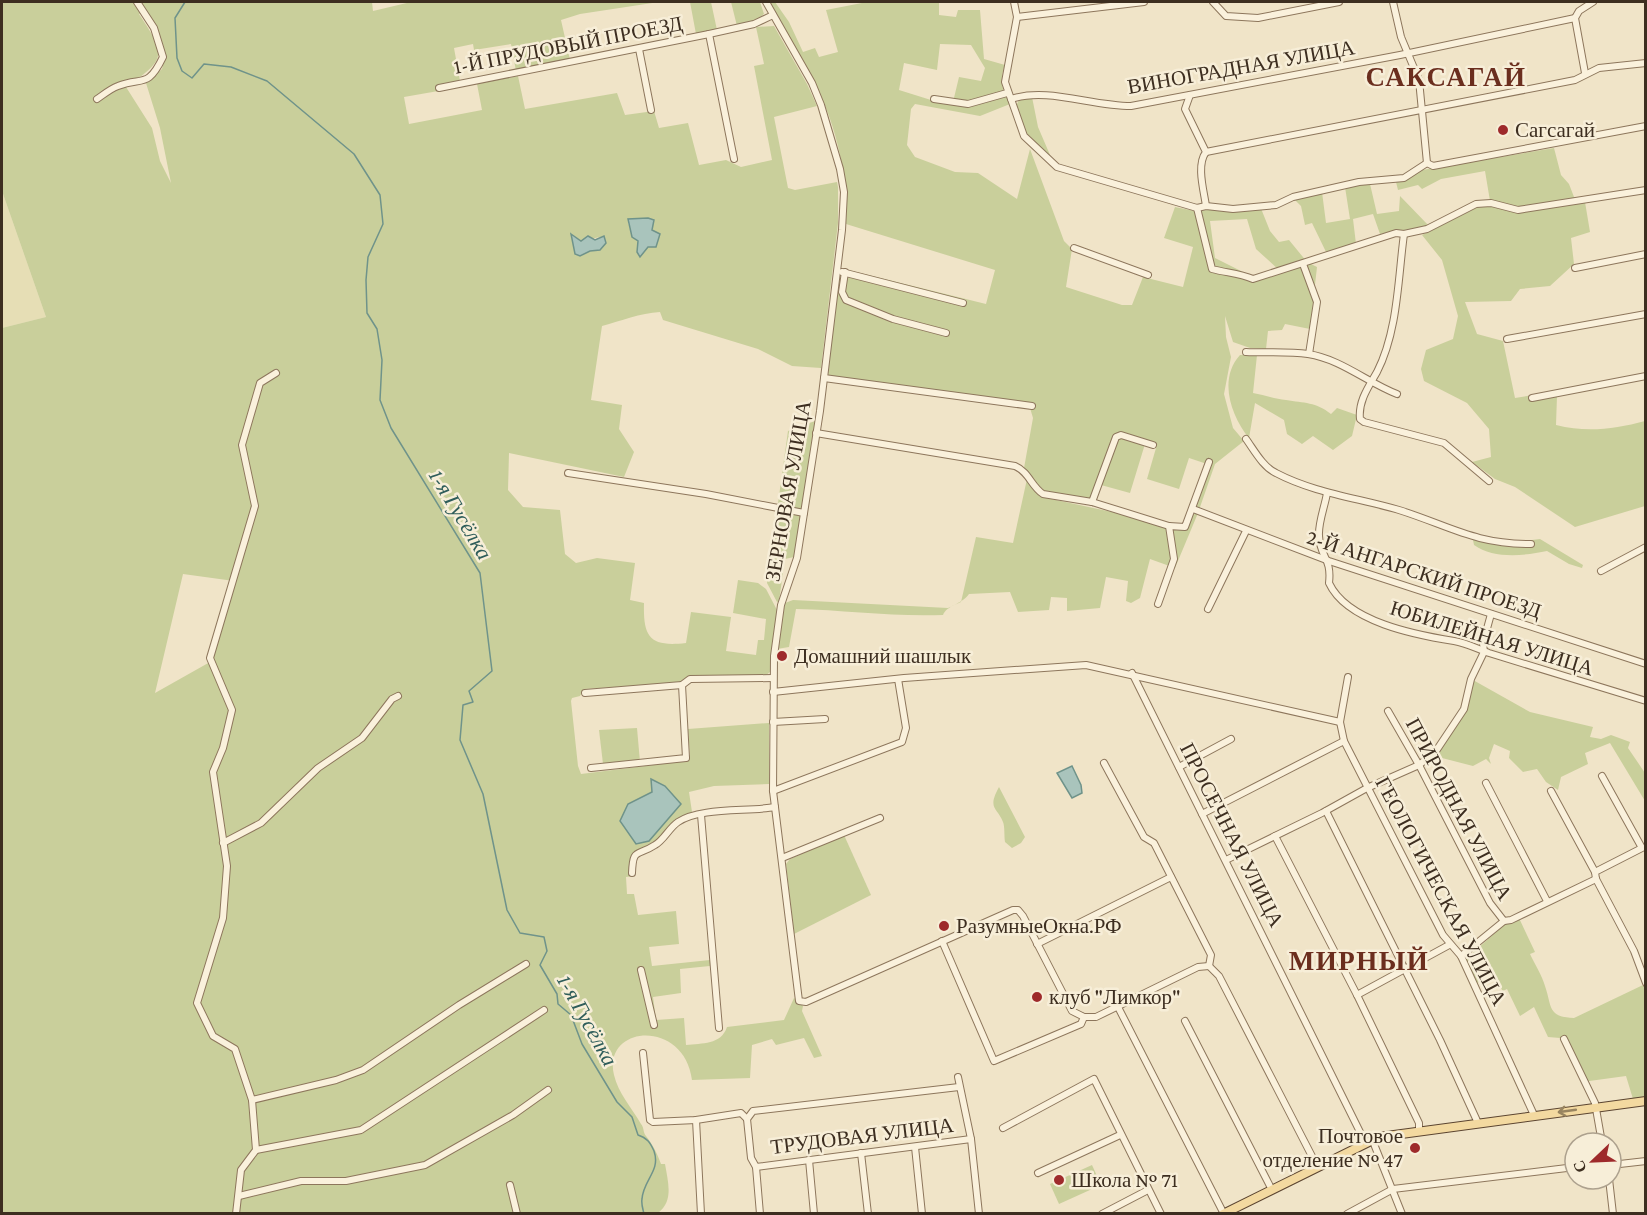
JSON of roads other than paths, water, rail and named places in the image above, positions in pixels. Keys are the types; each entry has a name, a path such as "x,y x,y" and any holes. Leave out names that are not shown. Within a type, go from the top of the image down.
{"main road":[{"path":"1224,1213 1369,1141 1419,1131 1646,1101"}],"street":[{"path":"96,99 119,86 143,82 158,67 163,57 154,28 137,2"},
{"name":"ЗЕРНОВАЯ УЛИЦА","path":"766,2 812,83 840,170 844,192 843,220 816,433 794,570 777,625 773,678 773,791 799,1001 806,1002 942,941"},
{"path":"1014,2 1017,17 1005,74 1009,96 1024,136 1057,167 1197,208 1206,206 1233,209 1276,205 1293,197 1359,182 1404,178 1427,163"},
{"path":"1017,17 1144,2"},
{"path":"1214,2 1226,16 1258,18 1339,2"},
{"path":"1393,2 1407,54 1418,75 1427,163"},
{"path":"1585,73 1575,18 1579,11 1593,2"},
{"name":"1-Й ПРУДОВЫЙ ПРОЕЗД","path":"438,88 709,34 754,24 773,15"},
{"name":"ВИНОГРАДНАЯ УЛИЦА","path":"934,99 968,105 1009,96 1039,94 1099,105 1131,106 1407,54 1575,18"},
{"path":"709,34 734,159"},
{"path":"639,49 651,110"},
{"path":"1206,206 1202,180 1203,156 1206,152 1575,80 1599,68 1646,63"},
{"path":"1190,94 1185,109 1206,152"},
{"path":"1427,163 1433,166 1646,126"},
{"path":"1197,208 1212,269 1238,272 1253,279 1396,233 1404,234 1428,229 1476,204 1491,203 1518,210 1646,190"},
{"path":"1404,234 1393,316 1384,352 1360,411 1364,422 1444,443 1489,482"},
{"path":"1074,248 1148,275"},
{"path":"1575,268 1646,254"},
{"path":"1303,264 1317,302 1309,354"},
{"path":"836,271 963,303"},
{"path":"845,272 842,292 846,300 893,319 946,333"},
{"path":"1507,339 1646,314"},
{"path":"1246,352 1309,354 1371,380 1375,386 1397,394"},
{"path":"236,1214 241,1170 256,1150 252,1100 235,1048 213,1036 197,1003 223,918 227,866 213,772 223,748 232,710 210,658 255,506 242,444 260,383 276,373"},
{"path":"1532,398 1646,376"},
{"path":"824,378 889,384 1032,406"},
{"path":"816,433 1015,466 1024,470 1036,490 1043,494 1092,502 1169,526 1185,527 1209,462"},
{"path":"1092,502 1113,441 1121,435 1153,445"},
{"path":"1246,439 1274,473 1327,493 1399,511 1470,538 1503,544 1531,544"},
{"path":"568,473 706,494 804,513"},
{"name":"ЮБИЛЕЙНАЯ УЛИЦА","path":"1327,493 1319,536 1323,553 1329,561 1331,587 1360,614 1401,632 1454,641 1646,701"},
{"name":"2-Й АНГАРСКИЙ ПРОЕЗД","path":"1193,509 1329,561 1646,664"},
{"path":"1158,604 1174,559 1169,526"},
{"path":"1209,609 1246,531"},
{"path":"1601,571 1646,547"},
{"path":"1226,860 1326,811 1367,788 1419,765 1436,751 1464,709 1471,680 1484,652 1483,643 1491,614"},
{"path":"773,692 898,679 1086,664 1340,722"},
{"name":"ПРОСЕЧНАЯ УЛИЦА","path":"1132,673 1393,1189 1402,1214"},
{"name":"ГЕОЛОГИЧЕСКАЯ УЛИЦА","path":"1348,677 1340,722 1344,741 1449,945 1461,956 1534,1115"},
{"path":"585,693 681,685 690,679 773,678"},
{"path":"773,791 902,742 906,728 898,679"},
{"path":"591,768 684,759 688,755 681,685"},
{"path":"223,843 261,823 282,799 318,768 362,738 392,699 398,696"},
{"name":"ПРИРОДНАЯ УЛИЦА","path":"1388,711 1419,765 1490,903 1504,921"},
{"path":"772,722 825,719"},
{"path":"1179,766 1231,739"},
{"path":"1202,814 1344,741"},
{"path":"1104,763 1144,837 1154,843 1211,955 1209,966"},
{"path":"1461,956 1504,921 1511,920 1547,901 1642,848 1602,777"},
{"path":"1486,783 1547,901"},
{"path":"1551,791 1634,951 1646,983"},
{"path":"632,873 633,857 656,845 677,822 701,815 775,807"},
{"path":"1326,811 1440,1040 1478,1123"},
{"path":"701,815 719,1028"},
{"path":"782,858 880,818"},
{"path":"1275,836 1357,995 1419,1124 1419,1131"},
{"path":"1037,944 1171,877"},
{"path":"1084,1017 1081,1024 994,1061 942,941 1009,911 1018,910 1072,1011 1084,1017 1096,1017 1198,967 1209,966"},
{"path":"1357,995 1449,945"},
{"path":"252,1100 336,1080 363,1070 459,1005 526,964"},
{"path":"1209,966 1219,976 1317,1166"},
{"path":"641,970 654,1024"},
{"path":"1118,1007 1224,1213"},
{"path":"256,1150 361,1130 544,1010"},
{"path":"1185,1021 1272,1190"},
{"path":"1564,1039 1595,1107 1600,1131"},
{"path":"643,1053 650,1120 653,1122 696,1120 741,1113 747,1119 751,1158 756,1167 760,1214"},
{"path":"958,1077 971,1139 979,1214"},
{"path":"1004,1128 1094,1079 1161,1214"},
{"path":"747,1119 753,1112 959,1087"},
{"path":"239,1196 301,1181 346,1180 425,1165 513,1115 548,1090"},
{"path":"696,1120 701,1214"},
{"path":"1038,1173 1120,1135"},
{"name":"ТРУДОВАЯ УЛИЦА","path":"756,1167 971,1139"},
{"path":"915,1147 922,1214"},
{"path":"861,1153 868,1214"},
{"path":"809,1160 814,1214"},
{"path":"1623,1164 1646,1161"},
{"path":"1347,1214 1393,1189 1563,1168"},
{"path":"510,1185 517,1214"},
{"path":"1102,1214 1148,1190"},
{"path":"1611,1191 1615,1212"}],"water":[{"path":"628,219 654,220 652,230 660,234 656,247 648,247 640,257 637,252 638,241 632,237"},
{"path":"571,234 581,241 588,236 595,240 604,236 606,243 600,250 590,251 580,256 575,254"},
{"path":"1072,766 1081,785 1082,793 1072,798 1057,773"},
{"path":"651,779 665,786 681,804 649,841 636,844 620,821 628,804 652,792"}],"waterway":[{"name":"1-я Гусёлка","path":"185,2 175,18 177,58 182,71 192,78 204,64 231,67 267,81 354,154 380,195 383,224 368,257 366,280 367,313 377,329 382,360 380,400 391,428 480,573 492,671 469,691 473,702 463,705 460,740 483,794 507,910 520,933 544,937 547,951 540,965 557,994 558,1004 571,1015 582,1044 617,1102 632,1117 638,1135 648,1141 654,1151 656,1158 654,1170 643,1192 644,1214"}],"place":[{"name":"Сагсагай","path":"1503,130"},
{"name":"Домашний шашлык","path":"782,656"},
{"name":"РазумныеОкна.РФ","path":"944,926"},
{"name":"клуб \"Лимкор\"","path":"1037,997"},
{"name":"Почтовое отделение № 47","path":"1415,1148"},
{"name":"Школа № 71","path":"1059,1180"}],"district":[{"name":"САКСАГАЙ","path":"1446,77"},
{"name":"МИРНЫЙ","path":"1359,961"}]}
